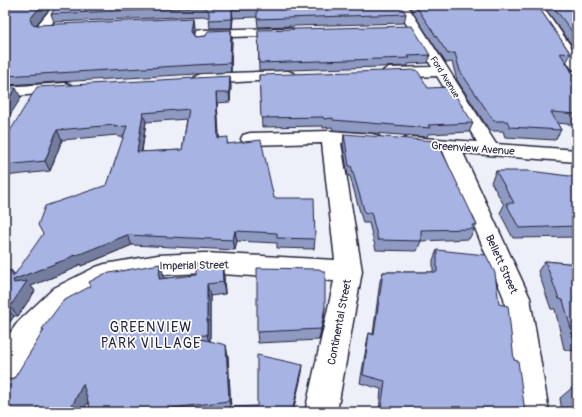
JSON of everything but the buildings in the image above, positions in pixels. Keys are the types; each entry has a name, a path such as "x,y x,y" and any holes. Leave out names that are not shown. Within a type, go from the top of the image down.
{"street":[{"path":"56,27 41,28 60,5"},
{"name":"Ford Avenue","path":"401,5 490,149"},
{"path":"536,5 577,66"},
{"path":"400,29 415,28"},
{"path":"202,32 304,31"},
{"path":"373,73 441,71"},
{"path":"190,80 305,76"},
{"path":"5,92 82,87"},
{"path":"24,109 36,90"},
{"name":"Greenview Avenue","path":"250,139 331,137 577,156"},
{"name":"Continental Street","path":"321,412 350,271 331,137"},
{"name":"Bellett Street","path":"450,146 517,298 533,412"},
{"name":"Imperial Street","path":"5,366 28,331 63,296 105,274 158,265 206,263 350,271"}],"district":[{"name":"GREENVIEW PARK VILLAGE","path":"151,336"}]}
